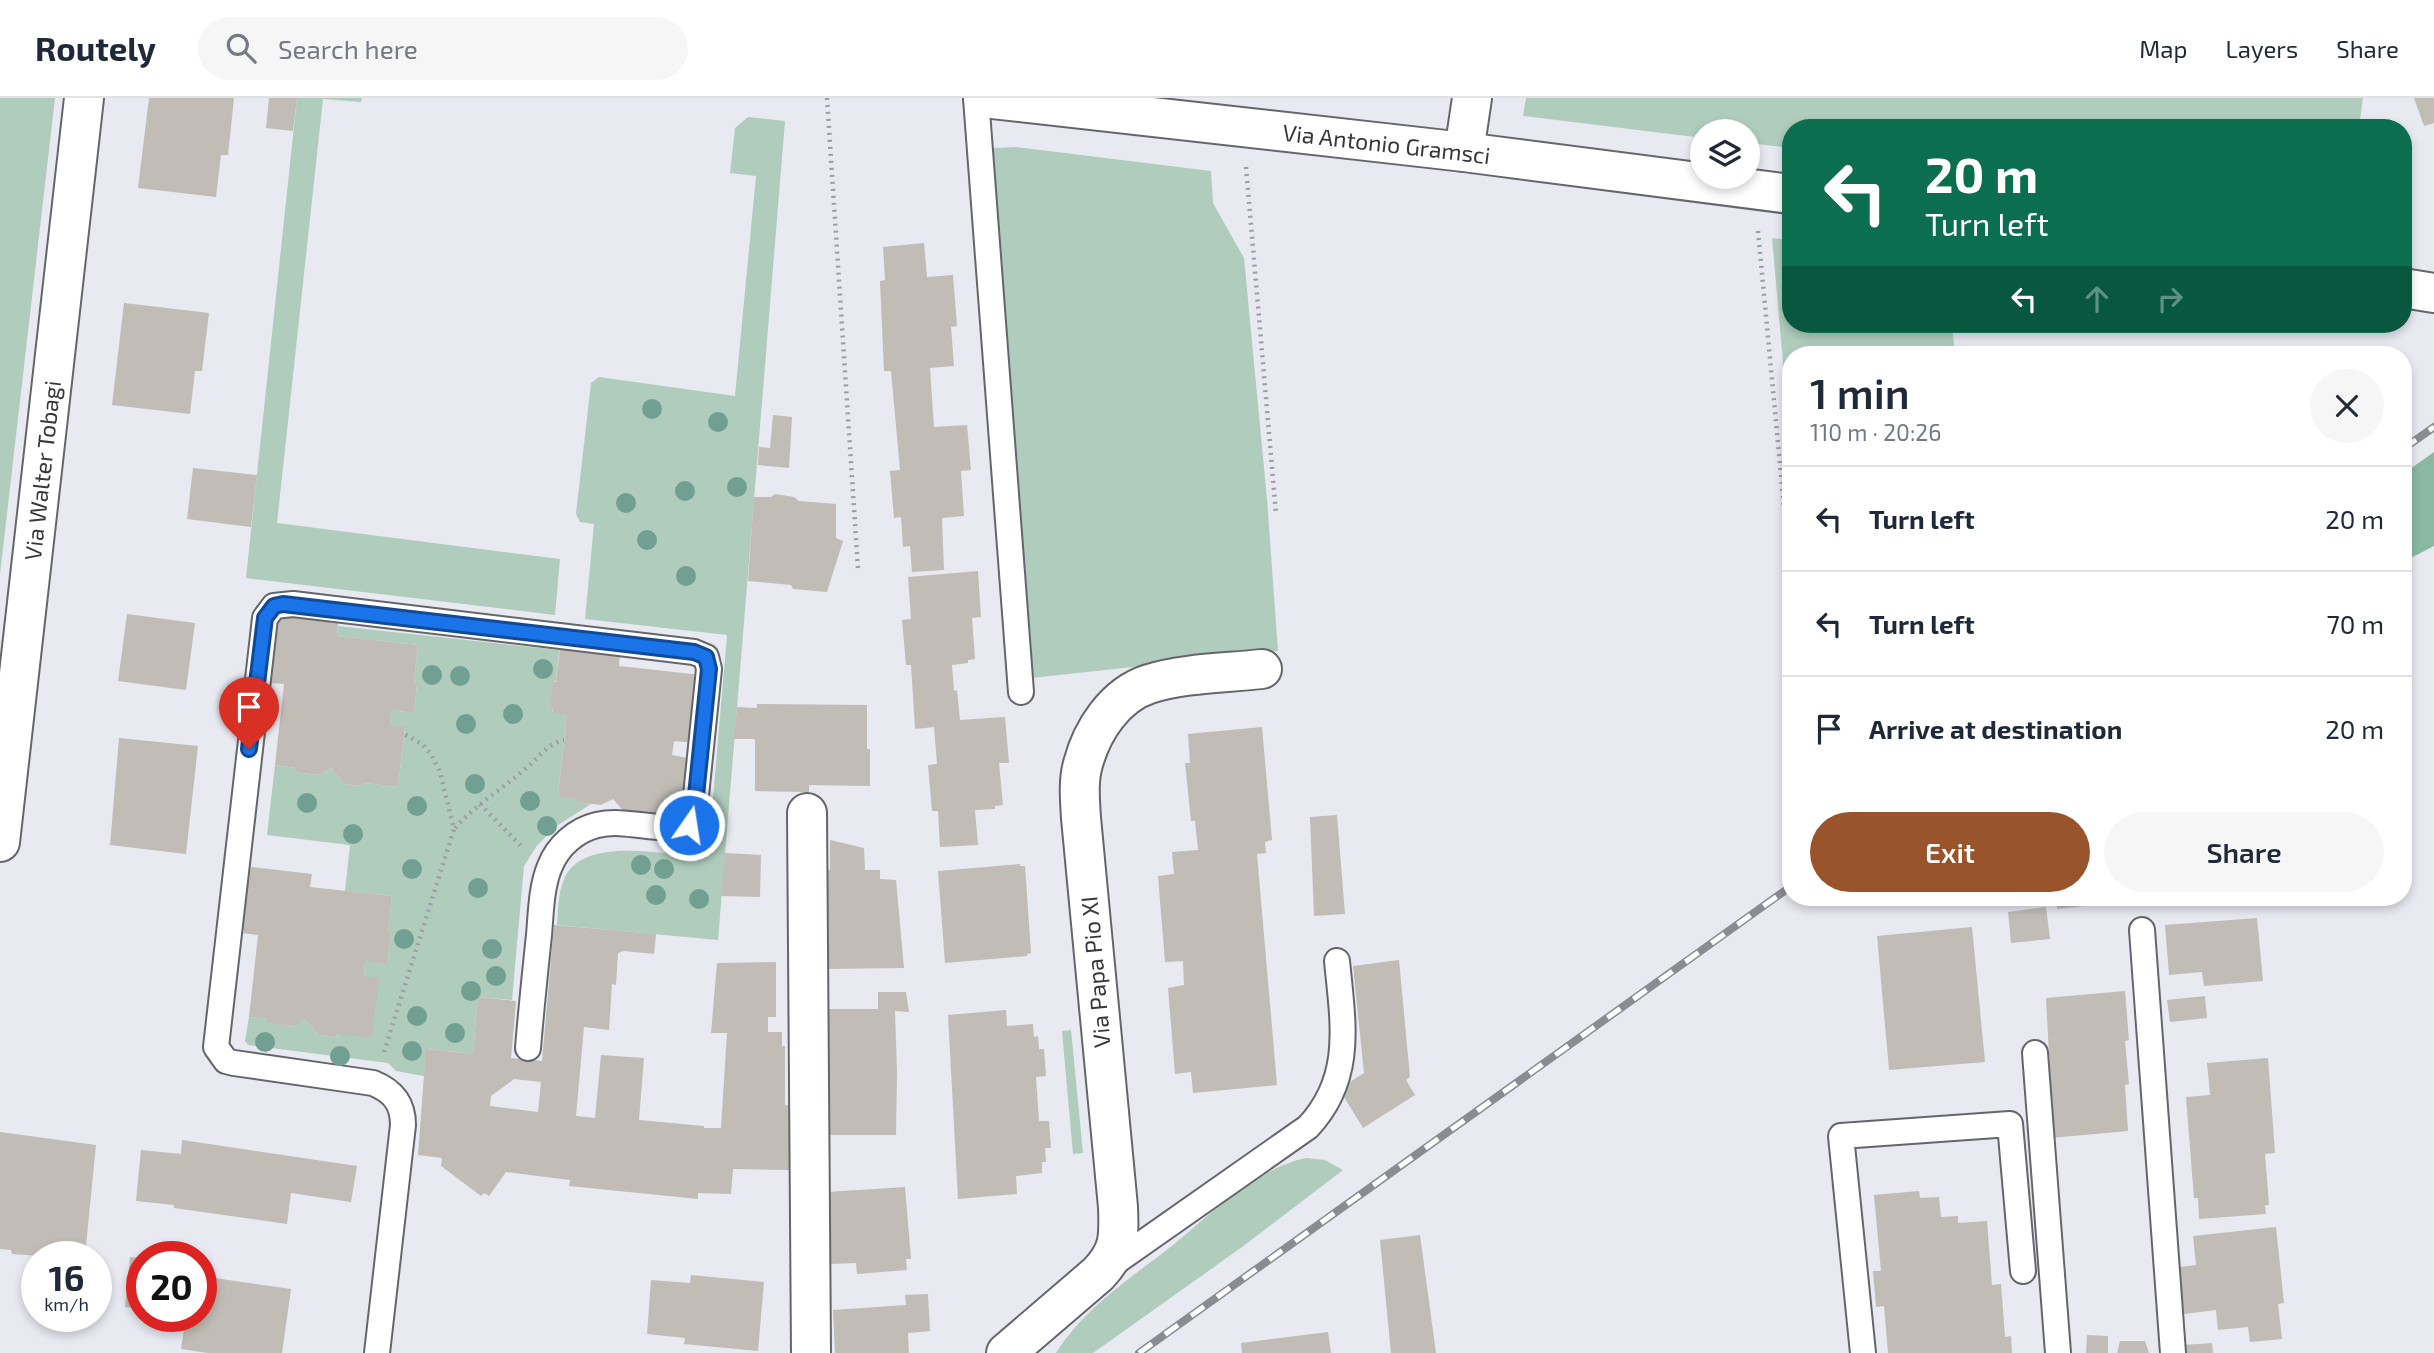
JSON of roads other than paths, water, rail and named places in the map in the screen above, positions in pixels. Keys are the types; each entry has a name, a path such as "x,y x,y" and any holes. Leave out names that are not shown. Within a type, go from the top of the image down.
{"street":[{"name":"Via Walter Tobagi","path":"0,842 84,98"},
{"name":"Via Antonio Gramsci","path":"983,98 1464,152 1772,191"},
{"path":"1464,152 1472,98"},
{"path":"2412,289 2434,293"},
{"name":"Via Papa Pio XI","path":"1006,1353 1098,1274 1111,1260 1117,1245 1119,1228 1081,818 1083,764 1096,731 1113,707 1132,691 1150,683 1170,679 1262,669"},
{"path":"807,813 811,1353"}],"lane":[{"path":"976,98 1021,692"},
{"path":"377,1353 403,1116 400,1105 393,1094 373,1083 234,1063 219,1055 216,1047 265,618 274,606 293,604 694,652 706,657 709,669 697,789 694,815 689,825 594,826 573,836 550,864 540,924 528,1048"},
{"path":"2142,930 2173,1353"},
{"path":"1098,1274 1308,1127 1321,1113 1339,1076 1342,1043 1337,961"},
{"path":"2035,1053 2058,1353"},
{"path":"1863,1353 1841,1136 2010,1124 2023,1271"}],"railway":[{"path":"2412,443 2434,427"},
{"path":"1139,1353 1782,893"}]}
